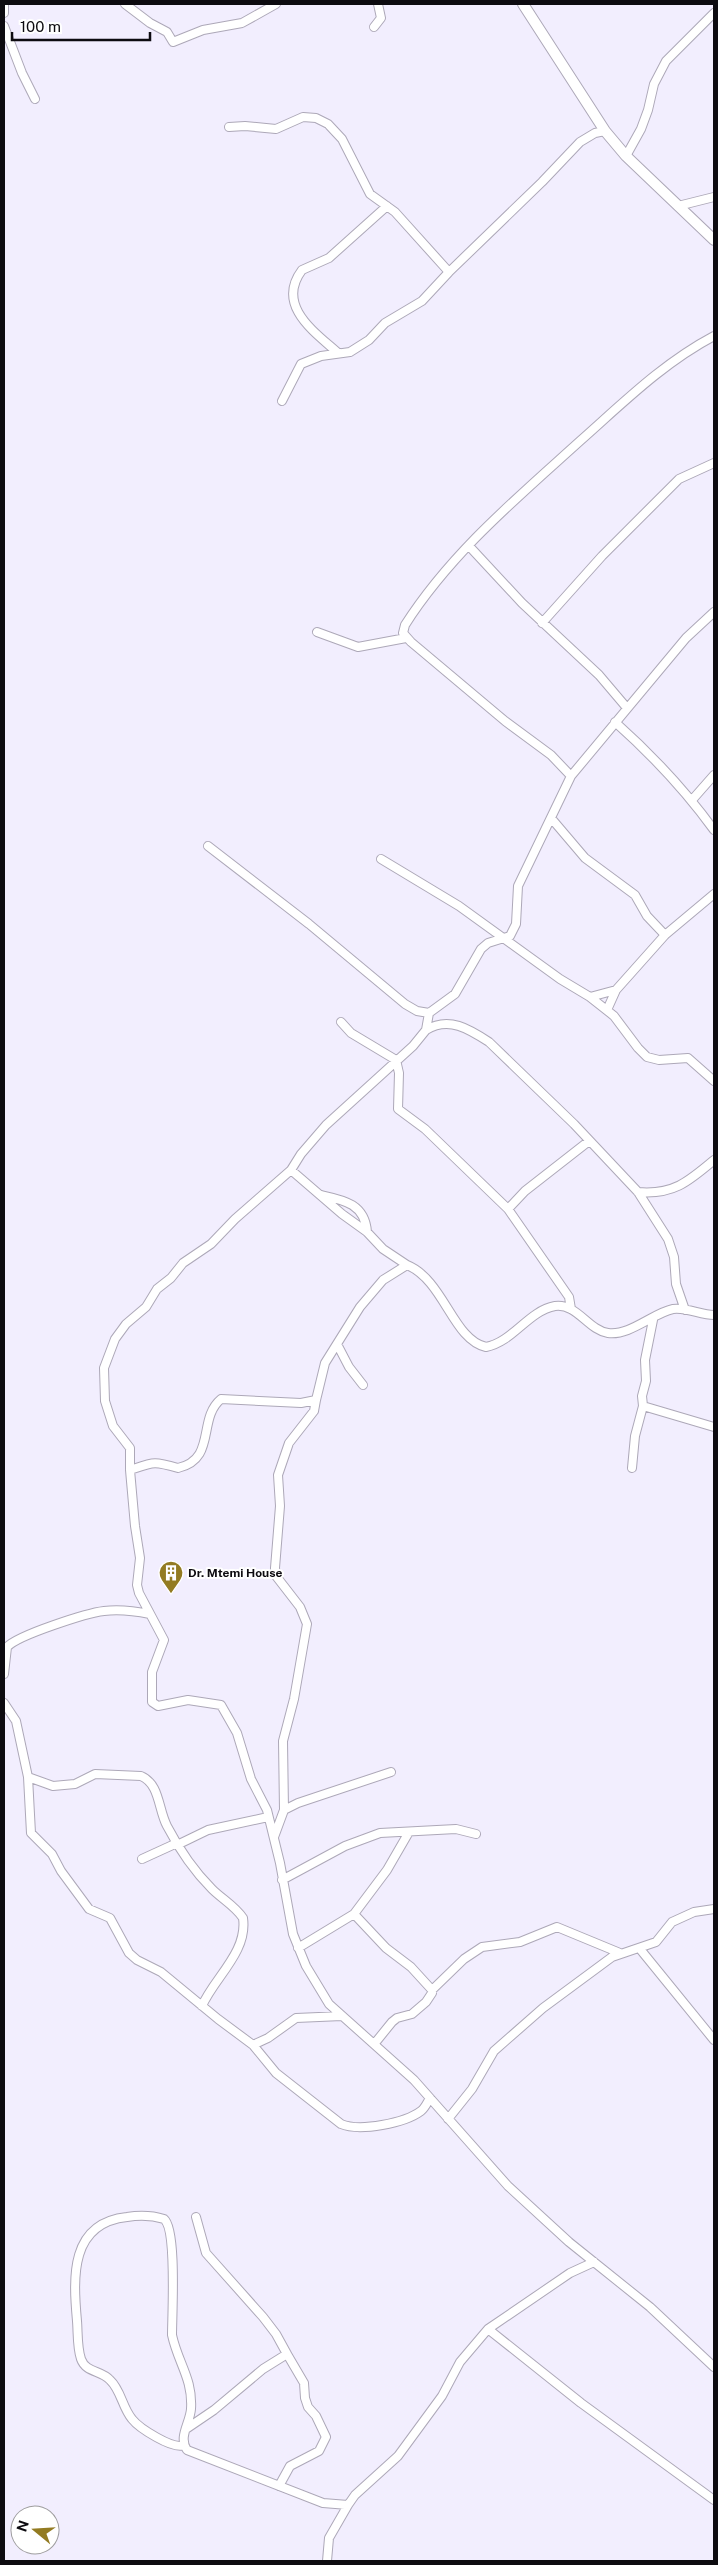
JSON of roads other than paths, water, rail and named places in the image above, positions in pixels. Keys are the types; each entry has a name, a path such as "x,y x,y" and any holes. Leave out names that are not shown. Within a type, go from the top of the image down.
{"main road":[{"path":"523,4 605,131 626,156 714,240"}],"street":[{"path":"4,4 4,13"},
{"path":"126,4 150,23 167,32 173,42 203,30 242,23 276,4"},
{"path":"374,27 381,18 378,4"},
{"path":"626,156 641,129 654,84 666,61 714,13"},
{"path":"4,26 35,99"},
{"path":"229,127 276,129 303,117 316,118 328,124 342,138 370,194 395,212 449,272"},
{"path":"282,401 301,364 310,359 350,352 369,340 380,327 422,301 580,142 595,133 605,131"},
{"path":"678,206 714,197"},
{"path":"338,353 312,332 300,317 294,296 298,279 302,270 330,258 386,206"},
{"path":"571,776 551,755 505,721 406,638 403,633 405,625 445,571 502,511 636,389 714,336"},
{"path":"542,623 602,556 680,479 690,472 714,464"},
{"path":"469,546 542,623 599,675 627,708"},
{"path":"714,612 686,638 571,776 518,886 515,929 510,936 488,943 481,949 455,994 429,1013 426,1030 414,1046 396,1060 313,1139 291,1170 235,1219 211,1244 182,1262 171,1278 157,1288 140,1314 126,1324 109,1349 103,1378 105,1401 113,1426 130,1448 134,1526 140,1558 137,1585 164,1640 152,1672 152,1702 158,1706 188,1700 221,1705 237,1733 250,1779 268,1817 274,1837 293,1934 298,1948 321,1992 342,2016 374,2043 430,2098 508,2186 594,2262 650,2307 714,2367"},
{"path":"317,632 358,647 380,645 406,638"},
{"path":"615,722 660,764 692,800 714,830"},
{"path":"692,800 714,775"},
{"path":"551,818 585,858 635,895 647,916 665,935"},
{"path":"208,846 310,924 405,1004 417,1011 429,1013"},
{"path":"381,860 459,906 574,988 590,997 607,1010 647,1057 659,1060 680,1057 688,1058 714,1081"},
{"path":"607,1010 616,990 665,935 714,894"},
{"path":"590,997 616,990"},
{"path":"341,1022 351,1033 396,1060"},
{"path":"426,1030 442,1023 451,1024 475,1033 489,1042 638,1192 668,1239 674,1256 676,1284 685,1310"},
{"path":"396,1060 398,1109 425,1129 508,1209 569,1298 571,1309"},
{"path":"508,1209 525,1191 589,1141"},
{"path":"638,1192 664,1193 676,1188 714,1160"},
{"path":"291,1170 366,1232 383,1250 416,1269 431,1282 470,1341 477,1345 494,1346 549,1308 557,1306 571,1309 592,1327 609,1333 618,1333 652,1320 665,1311 675,1309 714,1315"},
{"path":"321,1195 342,1198 348,1202 363,1216 366,1232"},
{"path":"274,1837 284,1810 283,1741 294,1699 307,1624 300,1607 276,1576 280,1506 278,1475 289,1443 314,1411 325,1363 360,1307 390,1274 407,1265"},
{"path":"632,1468 635,1436 643,1406 642,1396 646,1381 645,1360 652,1320"},
{"path":"337,1344 349,1366 363,1385"},
{"path":"130,1470 152,1462 160,1462 178,1468 194,1461 200,1454 214,1408 221,1399 302,1404 316,1400"},
{"path":"643,1406 714,1427"},
{"path":"4,1674 8,1647 11,1643 37,1632 104,1611 134,1611 150,1614"},
{"path":"4,1703 16,1721 28,1777 31,1833 52,1854 61,1871 89,1909 110,1918 129,1952 136,1960 162,1972 202,2006 254,2045 276,2073 348,2127 380,2124 413,2116 424,2110 430,2098"},
{"path":"284,1810 298,1803 332,1793 366,1778 391,1772"},
{"path":"28,1777 53,1786 75,1784 95,1774 144,1778 153,1786 162,1814 177,1844 202,1879 239,1913 244,1925 234,1955 226,1969 208,1991 202,2006"},
{"path":"142,1859 208,1830 268,1817"},
{"path":"282,1880 335,1851 380,1833 466,1830 476,1834"},
{"path":"298,1948 354,1914 386,1870 408,1832"},
{"path":"448,2119 472,2089 494,2051 543,2008 620,1953 640,1949 656,1942 672,1922 694,1912 714,1909"},
{"path":"354,1914 386,1948 411,1967 432,1990"},
{"path":"374,2043 397,2018 412,2014 426,2002 432,1990 473,1951 494,1944 520,1942 557,1927 620,1953"},
{"path":"640,1949 714,2040"},
{"path":"254,2045 268,2038 296,2018 342,2016"},
{"path":"184,2445 177,2447 167,2443 133,2421 113,2382 103,2374 90,2370 81,2360 74,2304 77,2264 84,2239 106,2220 150,2215 168,2222 173,2249 172,2335 175,2349 189,2379 191,2410 184,2445 189,2452 323,2503 348,2505"},
{"path":"196,2217 206,2253 264,2317 276,2334 304,2382 308,2408 316,2416 326,2437 320,2451 290,2466 279,2486"},
{"path":"327,2561 329,2538 348,2505 355,2495 398,2456 437,2404 460,2362 488,2329 564,2277 594,2262"},
{"path":"488,2329 581,2403 714,2500"},
{"path":"186,2429 214,2410 263,2369 287,2354"}],"place":[{"name":"Dr. Mtemi House","path":"171,1594"}]}
